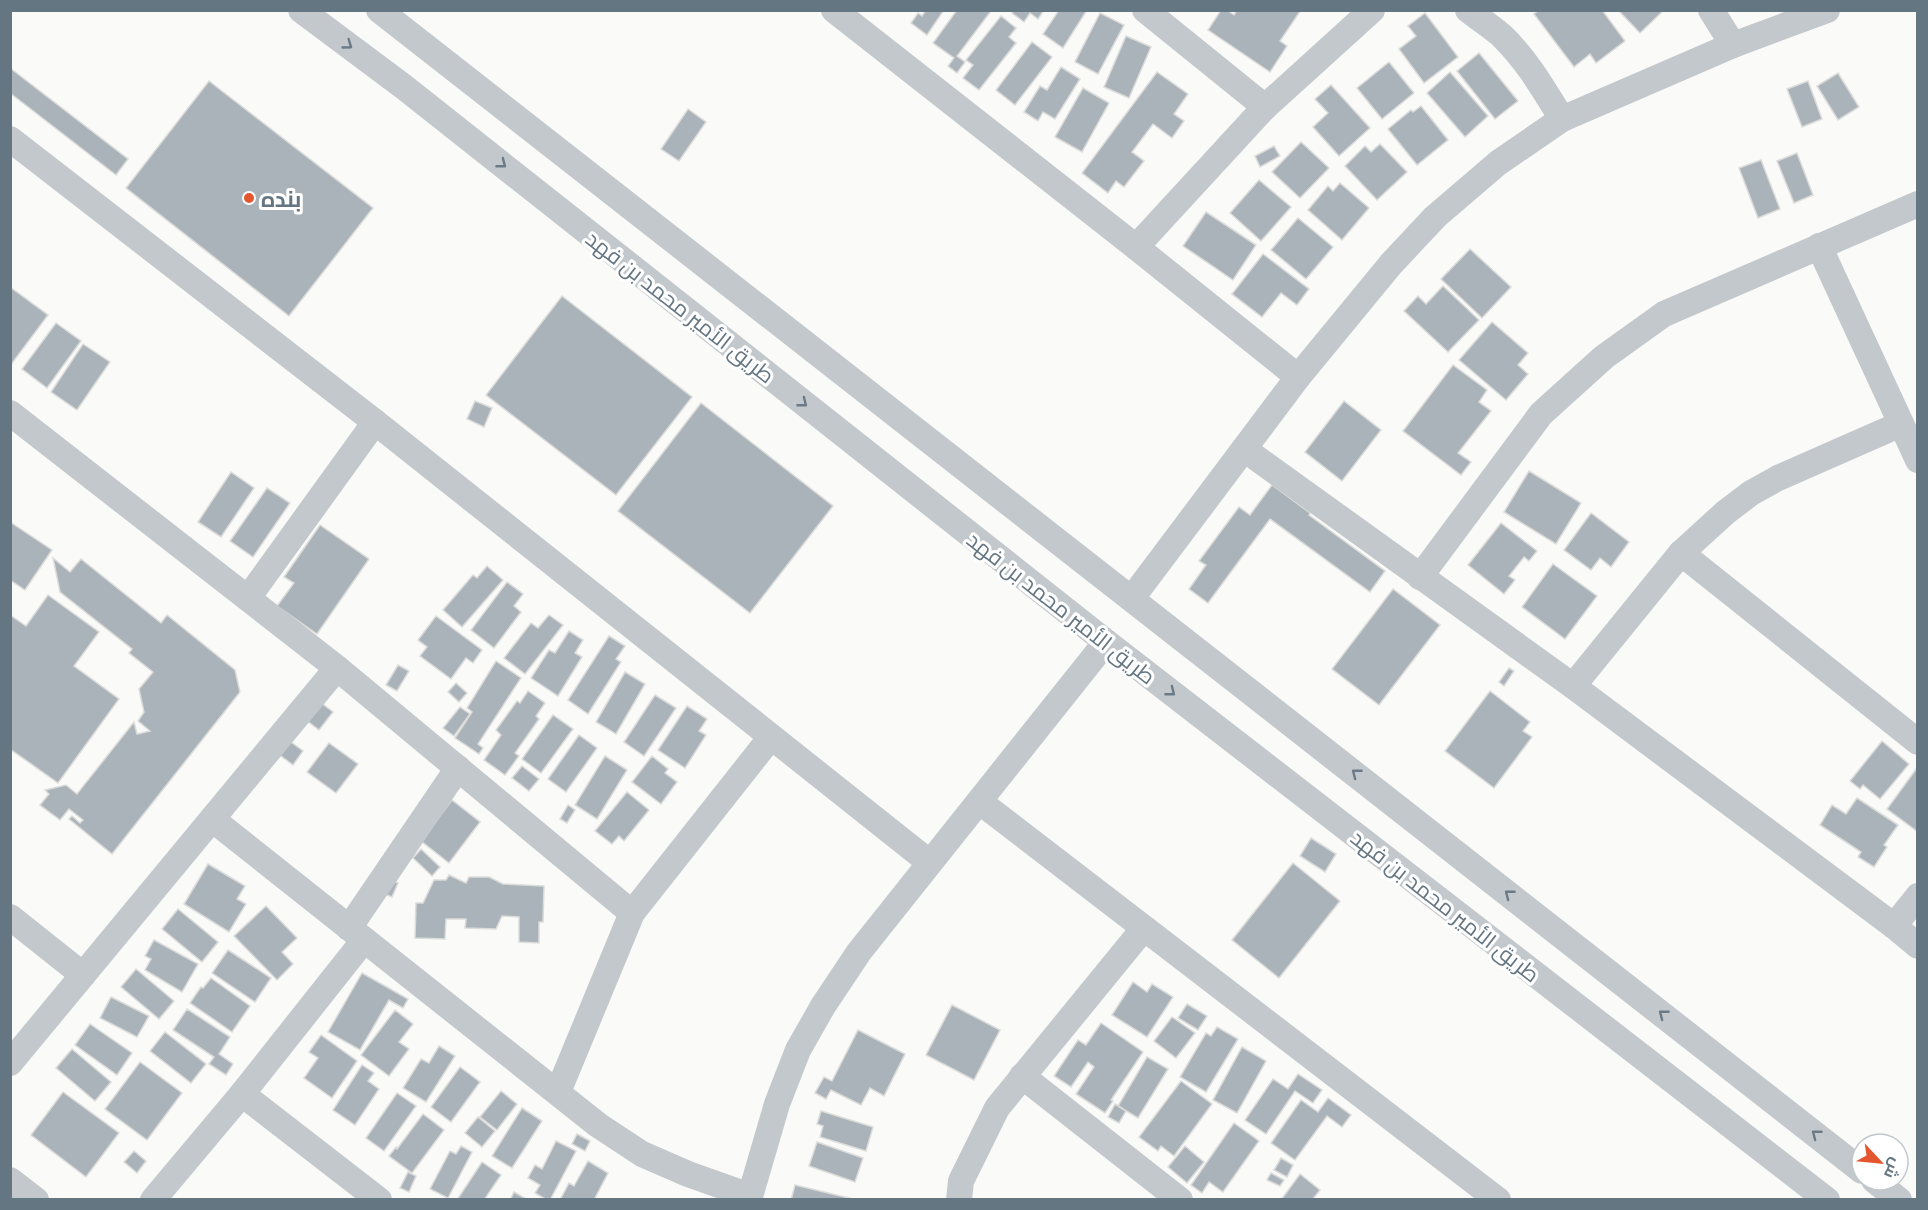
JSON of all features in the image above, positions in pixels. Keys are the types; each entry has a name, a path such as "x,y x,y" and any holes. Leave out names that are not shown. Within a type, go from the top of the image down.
{"street":[{"name":"طريق الأمير محمد بن فهد","path":"301,10 404,87 1106,642 1827,1200"},
{"path":"379,10 1850,1162"},
{"path":"834,10 1299,377"},
{"path":"1145,10 1265,107"},
{"path":"1136,247 1265,107 1372,10"},
{"path":"1468,10 1500,35 1517,52 1531,69 1562,119"},
{"path":"1711,10 1733,45"},
{"path":"1132,598 1299,377 1390,264 1436,217 1498,163 1562,119 1733,45 1827,10"},
{"path":"10,138 375,422 929,862"},
{"path":"1420,578 1541,414 1604,357 1664,314 1917,204"},
{"path":"1819,246 1917,460"},
{"path":"10,413 337,668 632,912"},
{"path":"248,598 375,422"},
{"path":"1573,686 1681,553 1704,530 1751,494 1778,478 1901,424"},
{"path":"1244,449 1573,686 1894,926 1917,946"},
{"path":"1681,553 1917,742"},
{"path":"212,819 598,1125 642,1154 750,1198 777,1104 798,1050 823,1006 860,952 929,862 980,802 1106,642"},
{"path":"10,1063 337,668"},
{"path":"558,1092 632,912 771,737"},
{"path":"153,1200 242,1094 357,934 458,768"},
{"path":"980,802 1498,1200"},
{"path":"1894,926 1917,896"},
{"path":"10,917 82,975"},
{"path":"959,1200 961,1181 997,1108 1144,928"},
{"path":"1022,1076 1180,1200"},
{"path":"242,1094 379,1200"},
{"path":"10,1180 36,1200"}],"building":[{"path":"926,10 944,10 927,35 911,23 918,13 922,16"},
{"path":"957,10 991,11 957,56 965,62 957,73 948,66 954,58 933,43"},
{"path":"1014,10 1044,10 1038,19 1030,13 1024,22 1012,13"},
{"path":"1059,10 1087,10 1063,48 1043,34"},
{"path":"1221,10 1227,10 1234,15 1237,10 1301,10 1280,41 1287,46 1270,72 1208,30"},
{"path":"1539,10 1602,10 1625,41 1596,63 1590,54 1574,67 1534,14"},
{"path":"1618,10 1664,10 1640,33"},
{"path":"1100,13 1124,25 1098,74 1075,62"},
{"path":"1425,13 1458,57 1424,83 1399,49 1416,36 1408,26"},
{"path":"1001,16 1016,28 1009,37 1016,43 979,90 963,78 973,65 966,60"},
{"path":"1126,36 1151,47 1129,98 1104,87"},
{"path":"1032,42 1052,57 1015,105 996,90"},
{"path":"1479,53 1518,101 1495,119 1457,71"},
{"path":"1389,62 1414,93 1382,119 1357,88"},
{"path":"1061,67 1080,79 1055,119 1043,112 1038,121 1024,112 1040,86 1047,90"},
{"path":"10,68 128,159 116,175 10,93"},
{"path":"1157,72 1188,94 1174,114 1184,121 1172,138 1153,124 1132,152 1144,161 1124,187 1116,181 1108,193 1082,173"},
{"path":"1450,72 1488,116 1465,137 1427,93"},
{"path":"1838,73 1859,107 1838,120 1817,86"},
{"name":"بنده","path":"209,81 373,208 289,316 126,188"},
{"path":"1808,81 1822,119 1802,127 1787,89"},
{"path":"1331,85 1370,128 1339,156 1313,127 1328,113 1315,99"},
{"path":"1083,88 1109,103 1082,152 1055,137"},
{"path":"1421,106 1448,140 1417,165 1388,129 1411,110 1413,112"},
{"path":"688,109 706,122 679,161 661,149"},
{"path":"1301,142 1329,168 1300,198 1272,172"},
{"path":"1380,144 1407,172 1377,200 1345,166 1365,146 1371,152"},
{"path":"1274,146 1280,156 1260,167 1255,156"},
{"path":"1797,153 1813,195 1794,203 1777,161"},
{"path":"1761,160 1780,209 1758,218 1739,168"},
{"path":"1259,180 1291,207 1261,241 1230,213"},
{"path":"1340,183 1369,208 1342,240 1308,210 1328,186 1333,191"},
{"path":"1206,212 1256,245 1233,280 1183,246"},
{"path":"1298,218 1333,247 1306,279 1271,250"},
{"path":"1470,249 1511,287 1482,318 1441,279"},
{"path":"1263,254 1309,289 1297,305 1281,293 1262,317 1232,294"},
{"path":"1443,286 1479,320 1448,352 1404,311 1418,296 1426,304"},
{"path":"10,287 48,315 10,366"},
{"path":"562,296 692,397 616,495 486,395"},
{"path":"1492,322 1528,353 1518,365 1528,374 1506,400 1459,360"},
{"path":"56,323 81,341 47,388 22,369"},
{"path":"83,344 110,362 77,410 51,392"},
{"path":"1453,365 1487,390 1479,402 1491,411 1458,453 1471,462 1461,475 1403,431"},
{"path":"475,401 492,408 484,427 467,419"},
{"path":"1344,401 1381,430 1342,481 1305,452"},
{"path":"701,403 833,506 750,613 618,511"},
{"path":"1529,471 1581,503 1556,544 1504,512"},
{"path":"231,472 254,488 221,537 198,522"},
{"path":"1272,485 1385,571 1370,592 1270,519 1208,603 1189,589 1206,565 1199,561 1239,507 1250,515"},
{"path":"267,488 290,503 253,557 230,541"},
{"path":"1591,513 1629,542 1611,567 1600,558 1591,570 1564,550"},
{"path":"10,522 52,550 25,590 10,580"},
{"path":"1501,523 1537,551 1529,561 1524,557 1509,576 1515,580 1504,594 1468,565"},
{"path":"320,525 369,559 317,634 277,606 294,583 284,577"},
{"path":"53,558 70,572 81,559 161,623 167,615 235,670 240,692 112,854 69,819 72,816 80,823 83,820 69,809 60,820 40,805 49,794 45,790 66,785 77,794 134,722 137,734 150,731 138,721 144,712 139,689 153,672 129,653 132,649 60,592"},
{"path":"1553,564 1597,596 1565,639 1522,607"},
{"path":"487,566 503,580 462,627 443,610 473,575 477,578"},
{"path":"507,582 523,594 514,606 521,612 494,648 471,630"},
{"path":"1393,589 1440,625 1379,705 1332,669"},
{"path":"48,595 99,632 74,666 119,699 58,783 10,749 10,615 26,626"},
{"path":"549,615 563,625 525,674 504,658 531,623 538,628"},
{"path":"436,616 482,650 473,663 466,658 451,679 420,656 427,647 418,640"},
{"path":"569,631 583,640 575,653 582,657 558,696 531,678 549,650 555,653"},
{"path":"609,636 625,646 616,659 621,662 588,714 568,700"},
{"path":"496,661 521,678 478,744 483,748 479,754 455,738 472,712 467,708"},
{"path":"398,665 409,671 397,691 386,685"},
{"path":"1509,668 1514,671 1504,686 1499,682"},
{"path":"625,672 645,684 616,734 596,722"},
{"path":"456,683 467,693 459,702 448,692"},
{"path":"528,691 545,703 536,716 539,719 515,753 519,756 505,775 484,760 501,735 496,730 517,701 520,703"},
{"path":"1490,691 1530,722 1523,731 1532,737 1494,788 1445,751"},
{"path":"655,695 676,708 644,756 624,742"},
{"path":"320,702 333,712 319,730 306,720"},
{"path":"687,706 707,719 699,731 706,735 685,768 658,750"},
{"path":"460,707 470,714 454,736 443,728"},
{"path":"553,715 573,729 541,773 522,759"},
{"path":"579,735 597,748 566,792 548,779"},
{"path":"287,739 303,751 293,765 277,753"},
{"path":"1882,741 1909,764 1880,799 1863,785 1860,789 1850,781"},
{"path":"329,743 358,764 336,793 307,772"},
{"path":"605,756 627,770 597,819 575,805"},
{"path":"652,756 668,769 665,773 677,782 661,804 632,782"},
{"path":"522,766 539,779 529,791 512,778"},
{"path":"1918,769 1918,832 1887,809"},
{"path":"627,792 649,810 624,841 619,836 612,844 595,831"},
{"path":"1857,798 1898,825 1884,845 1887,847 1874,867 1858,857 1861,852 1820,825 1832,805 1846,814"},
{"path":"452,800 480,822 449,863 421,841"},
{"path":"568,805 575,810 567,823 560,819"},
{"path":"1311,838 1336,854 1325,872 1300,856"},
{"path":"421,849 440,867 432,876 413,858"},
{"path":"1293,863 1340,901 1279,978 1232,940"},
{"path":"208,864 245,886 237,899 246,904 229,932 184,904"},
{"path":"449,875 466,883 469,877 489,877 503,884 544,886 543,922 539,922 539,943 519,942 519,917 502,916 496,929 465,928 466,919 446,919 445,939 415,938 416,903 423,903 434,880 446,880"},
{"path":"386,878 398,883 392,897 380,892"},
{"path":"266,906 297,938 282,952 293,964 277,980 234,936"},
{"path":"178,909 218,942 202,962 162,929"},
{"path":"154,940 198,964 182,992 145,970 151,959 145,956"},
{"path":"228,950 271,978 255,1002 212,973"},
{"path":"136,969 174,1001 159,1019 121,987"},
{"path":"362,973 408,999 403,1008 389,1000 360,1050 328,1032"},
{"path":"211,978 250,1006 232,1032 190,1003 201,987 203,988"},
{"path":"1133,982 1147,992 1152,984 1173,997 1147,1037 1112,1015"},
{"path":"111,997 149,1016 137,1037 100,1018"},
{"path":"1187,1004 1207,1016 1198,1030 1178,1018"},
{"path":"952,1005 1000,1030 974,1080 926,1055"},
{"path":"187,1009 230,1037 219,1054 233,1064 226,1075 209,1064 214,1057 173,1030"},
{"path":"395,1010 413,1024 399,1042 409,1049 389,1076 361,1055"},
{"path":"1172,1017 1195,1033 1176,1058 1154,1041"},
{"path":"1101,1023 1143,1052 1105,1113 1076,1094 1094,1067 1088,1062 1071,1087 1054,1076 1078,1040 1086,1045"},
{"path":"90,1024 132,1053 117,1075 75,1045"},
{"path":"1217,1027 1238,1039 1206,1092 1180,1077 1206,1033 1211,1036"},
{"path":"858,1030 905,1054 884,1096 870,1088 861,1105 831,1090 826,1099 815,1093 824,1077 832,1081"},
{"path":"165,1032 206,1064 191,1083 150,1051"},
{"path":"321,1035 357,1061 332,1098 304,1078 318,1058 309,1052"},
{"path":"439,1046 455,1056 426,1102 403,1088 421,1059 429,1063"},
{"path":"1242,1047 1266,1061 1237,1113 1213,1100"},
{"path":"72,1049 111,1082 95,1101 56,1068"},
{"path":"1147,1057 1168,1069 1138,1118 1118,1106"},
{"path":"140,1062 182,1093 147,1140 105,1109"},
{"path":"362,1065 374,1073 368,1081 379,1089 355,1125 333,1110"},
{"path":"460,1067 480,1082 451,1122 431,1107"},
{"path":"1298,1074 1322,1090 1313,1103 1295,1091 1266,1134 1245,1120 1273,1079 1288,1089"},
{"path":"1181,1081 1212,1104 1174,1156 1161,1146 1158,1151 1139,1137"},
{"path":"501,1091 517,1104 497,1130 480,1117"},
{"path":"63,1092 119,1133 86,1177 31,1135"},
{"path":"397,1093 416,1106 384,1151 366,1138"},
{"path":"1328,1098 1351,1115 1342,1127 1327,1116 1295,1160 1271,1143 1301,1100 1318,1112"},
{"path":"1115,1104 1126,1111 1119,1123 1108,1117"},
{"path":"522,1108 542,1121 512,1168 492,1156"},
{"path":"821,1111 873,1127 866,1151 820,1137 823,1126 817,1124"},
{"path":"423,1114 444,1130 412,1173 389,1156 396,1147 397,1149"},
{"path":"478,1117 495,1131 482,1147 465,1133"},
{"path":"1234,1123 1259,1141 1223,1192 1209,1182 1202,1193 1191,1185"},
{"path":"577,1134 590,1141 585,1151 572,1144"},
{"path":"556,1141 576,1151 550,1200 547,1200 535,1193 540,1185 528,1178 535,1165 542,1169"},
{"path":"817,1142 863,1158 855,1182 809,1166"},
{"path":"461,1146 472,1152 448,1198 430,1189 450,1151 456,1154"},
{"path":"1185,1146 1204,1162 1187,1183 1168,1167"},
{"path":"134,1151 146,1161 137,1173 124,1162"},
{"path":"1281,1158 1293,1165 1287,1177 1274,1170"},
{"path":"588,1161 608,1173 594,1200 560,1200 569,1183 574,1186"},
{"path":"482,1162 501,1175 484,1200 457,1200"},
{"path":"408,1172 416,1176 409,1192 400,1188"},
{"path":"1271,1173 1284,1180 1280,1186 1267,1180"},
{"path":"1300,1174 1320,1190 1312,1200 1281,1200"},
{"path":"795,1185 853,1199 791,1200"},
{"path":"514,1192 528,1200 510,1200"}],"place":[{"name":"بنده","path":"249,198"}]}
